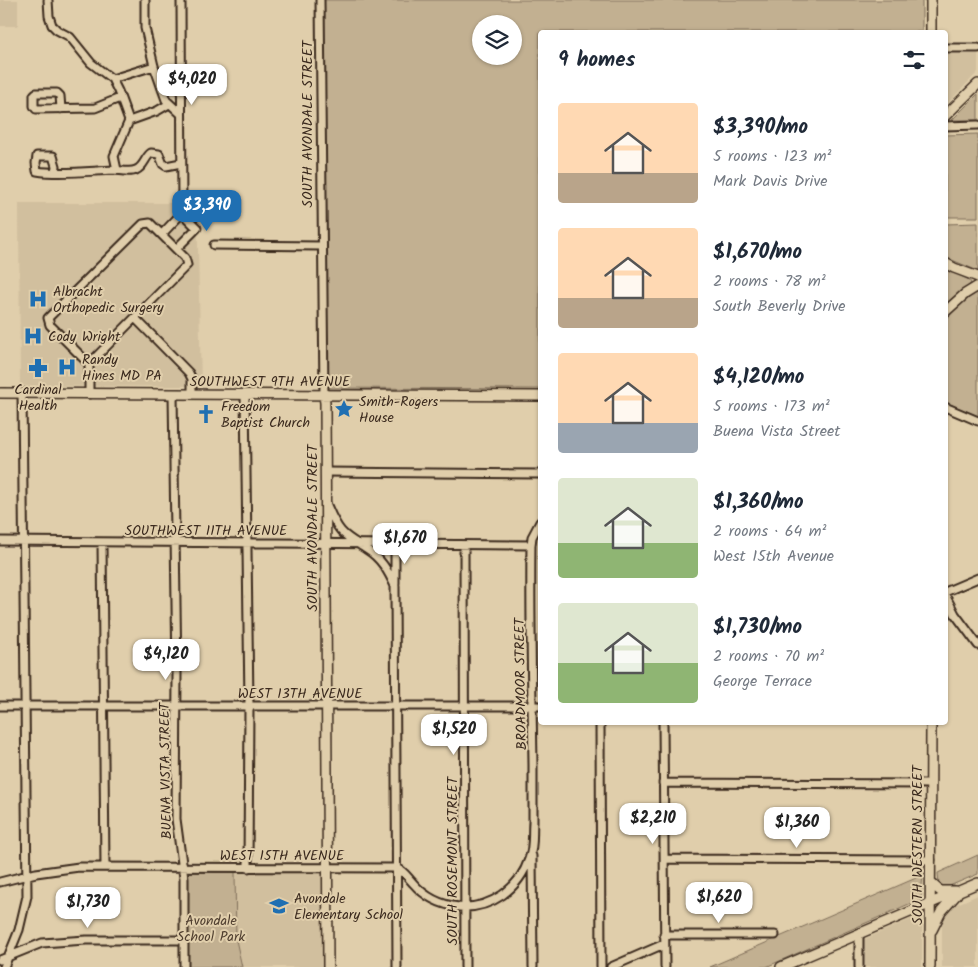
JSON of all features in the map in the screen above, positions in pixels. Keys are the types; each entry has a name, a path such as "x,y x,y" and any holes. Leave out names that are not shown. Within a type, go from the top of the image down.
{"main road":[{"path":"930,0 931,30"},
{"path":"948,113 978,84"},
{"path":"948,265 978,277"},
{"path":"948,309 965,294 978,286"},
{"name":"SOUTHWEST 9TH AVENUE","path":"0,393 538,396"},
{"name":"SOUTH AVONDALE STREET","path":"324,395 328,967"},
{"name":"SOUTH WESTERN STREET","path":"930,967 931,725"},
{"path":"930,883 940,891 961,890"},
{"path":"781,967 793,964 978,883"},
{"path":"931,934 941,912 961,890"},
{"path":"909,912 926,918 931,934"}],"street":[{"path":"48,0 49,16 52,25 70,37 91,63 112,79 120,98 129,121 114,156 117,170"},
{"path":"145,0 145,28 154,66 166,100 181,114"},
{"path":"176,249 197,228 182,213 181,0"},
{"name":"SOUTH AVONDALE STREET","path":"320,0 324,395"},
{"path":"948,48 978,48"},
{"path":"112,79 154,66"},
{"path":"61,109 95,108 120,98"},
{"path":"129,121 170,104"},
{"path":"948,126 978,126"},
{"path":"55,172 134,171 140,169 151,153 159,154 163,164 166,166 181,163"},
{"path":"162,234 182,213"},
{"path":"89,364 186,267 187,260 150,223 143,224 49,316 48,321 50,325 89,364 89,394"},
{"path":"214,245 321,246"},
{"path":"135,318 189,372 192,379 192,394"},
{"path":"4,967 19,930 27,896 22,393"},
{"name":"BUENA VISTA STREET","path":"173,394 176,542 176,819 184,878 184,967"},
{"path":"245,394 249,705 248,868"},
{"path":"948,408 978,420"},
{"path":"326,472 538,474"},
{"path":"326,501 340,530 381,561 388,570 395,586"},
{"name":"BROADMOOR STREET","path":"533,967 532,846 536,706 531,545 538,525"},
{"name":"SOUTHWEST 11TH AVENUE","path":"0,541 531,545"},
{"path":"102,542 105,867"},
{"path":"394,544 397,967"},
{"name":"SOUTH ROSEMONT STREET","path":"464,545 465,967"},
{"path":"948,593 978,578"},
{"path":"948,600 969,636 978,645"},
{"name":"WEST 13TH AVENUE","path":"0,706 536,706"},
{"path":"600,725 601,967"},
{"path":"663,725 664,967"},
{"path":"663,783 931,784"},
{"name":"BROADMOOR STREET","path":"464,907 485,904 507,892 522,875 530,858 532,846"},
{"path":"664,859 931,860"},
{"name":"WEST 15TH AVENUE","path":"0,882 79,867 397,868"},
{"path":"397,868 405,872 413,883 428,897 448,905 464,907"},
{"path":"858,934 859,967"},
{"path":"664,935 775,935"},
{"path":"0,960 42,943 86,940 184,940"},
{"path":"611,967 664,944"}],"shaded area":[{"path":"0,0 18,0 18,26 0,26"},
{"path":"948,54 978,54 978,72 948,103"},
{"path":"19,203 197,203 201,386 20,386"},
{"name":"Avondale Elementary School","path":"235,872 322,873 323,967 242,967 236,940"},
{"path":"978,895 978,967 942,967 942,926 944,915 948,909"},
{"path":"916,917 922,921 922,967 865,967 865,939"}],"green space":[{"path":"323,0 922,0 922,30 538,30 538,389 329,388 326,386"},
{"path":"978,94 978,120 952,120"},
{"path":"978,134 978,217 948,217 948,135"},
{"path":"978,223 978,271 948,258 948,224"},
{"path":"948,270 969,280 971,283 948,302"},
{"path":"978,292 978,416 948,403 948,318 960,304"},
{"path":"978,855 978,874 947,887 939,884 938,873"},
{"name":"Avondale School Park","path":"187,872 235,872 236,940 242,967 187,967"},
{"path":"923,875 921,896 918,900 766,967 710,967"}],"place":[{"name":"Albracht Orthopedic Surgery","path":"38,299"},
{"name":"Cody Wright","path":"33,336"},
{"name":"Randy Hines MD PA","path":"67,367"},
{"name":"Cardinal Health","path":"38,368"},
{"name":"Smith-Rogers House","path":"344,409"},
{"name":"Freedom Baptist Church","path":"206,414"},
{"name":"Avondale Elementary School","path":"279,906"}]}
